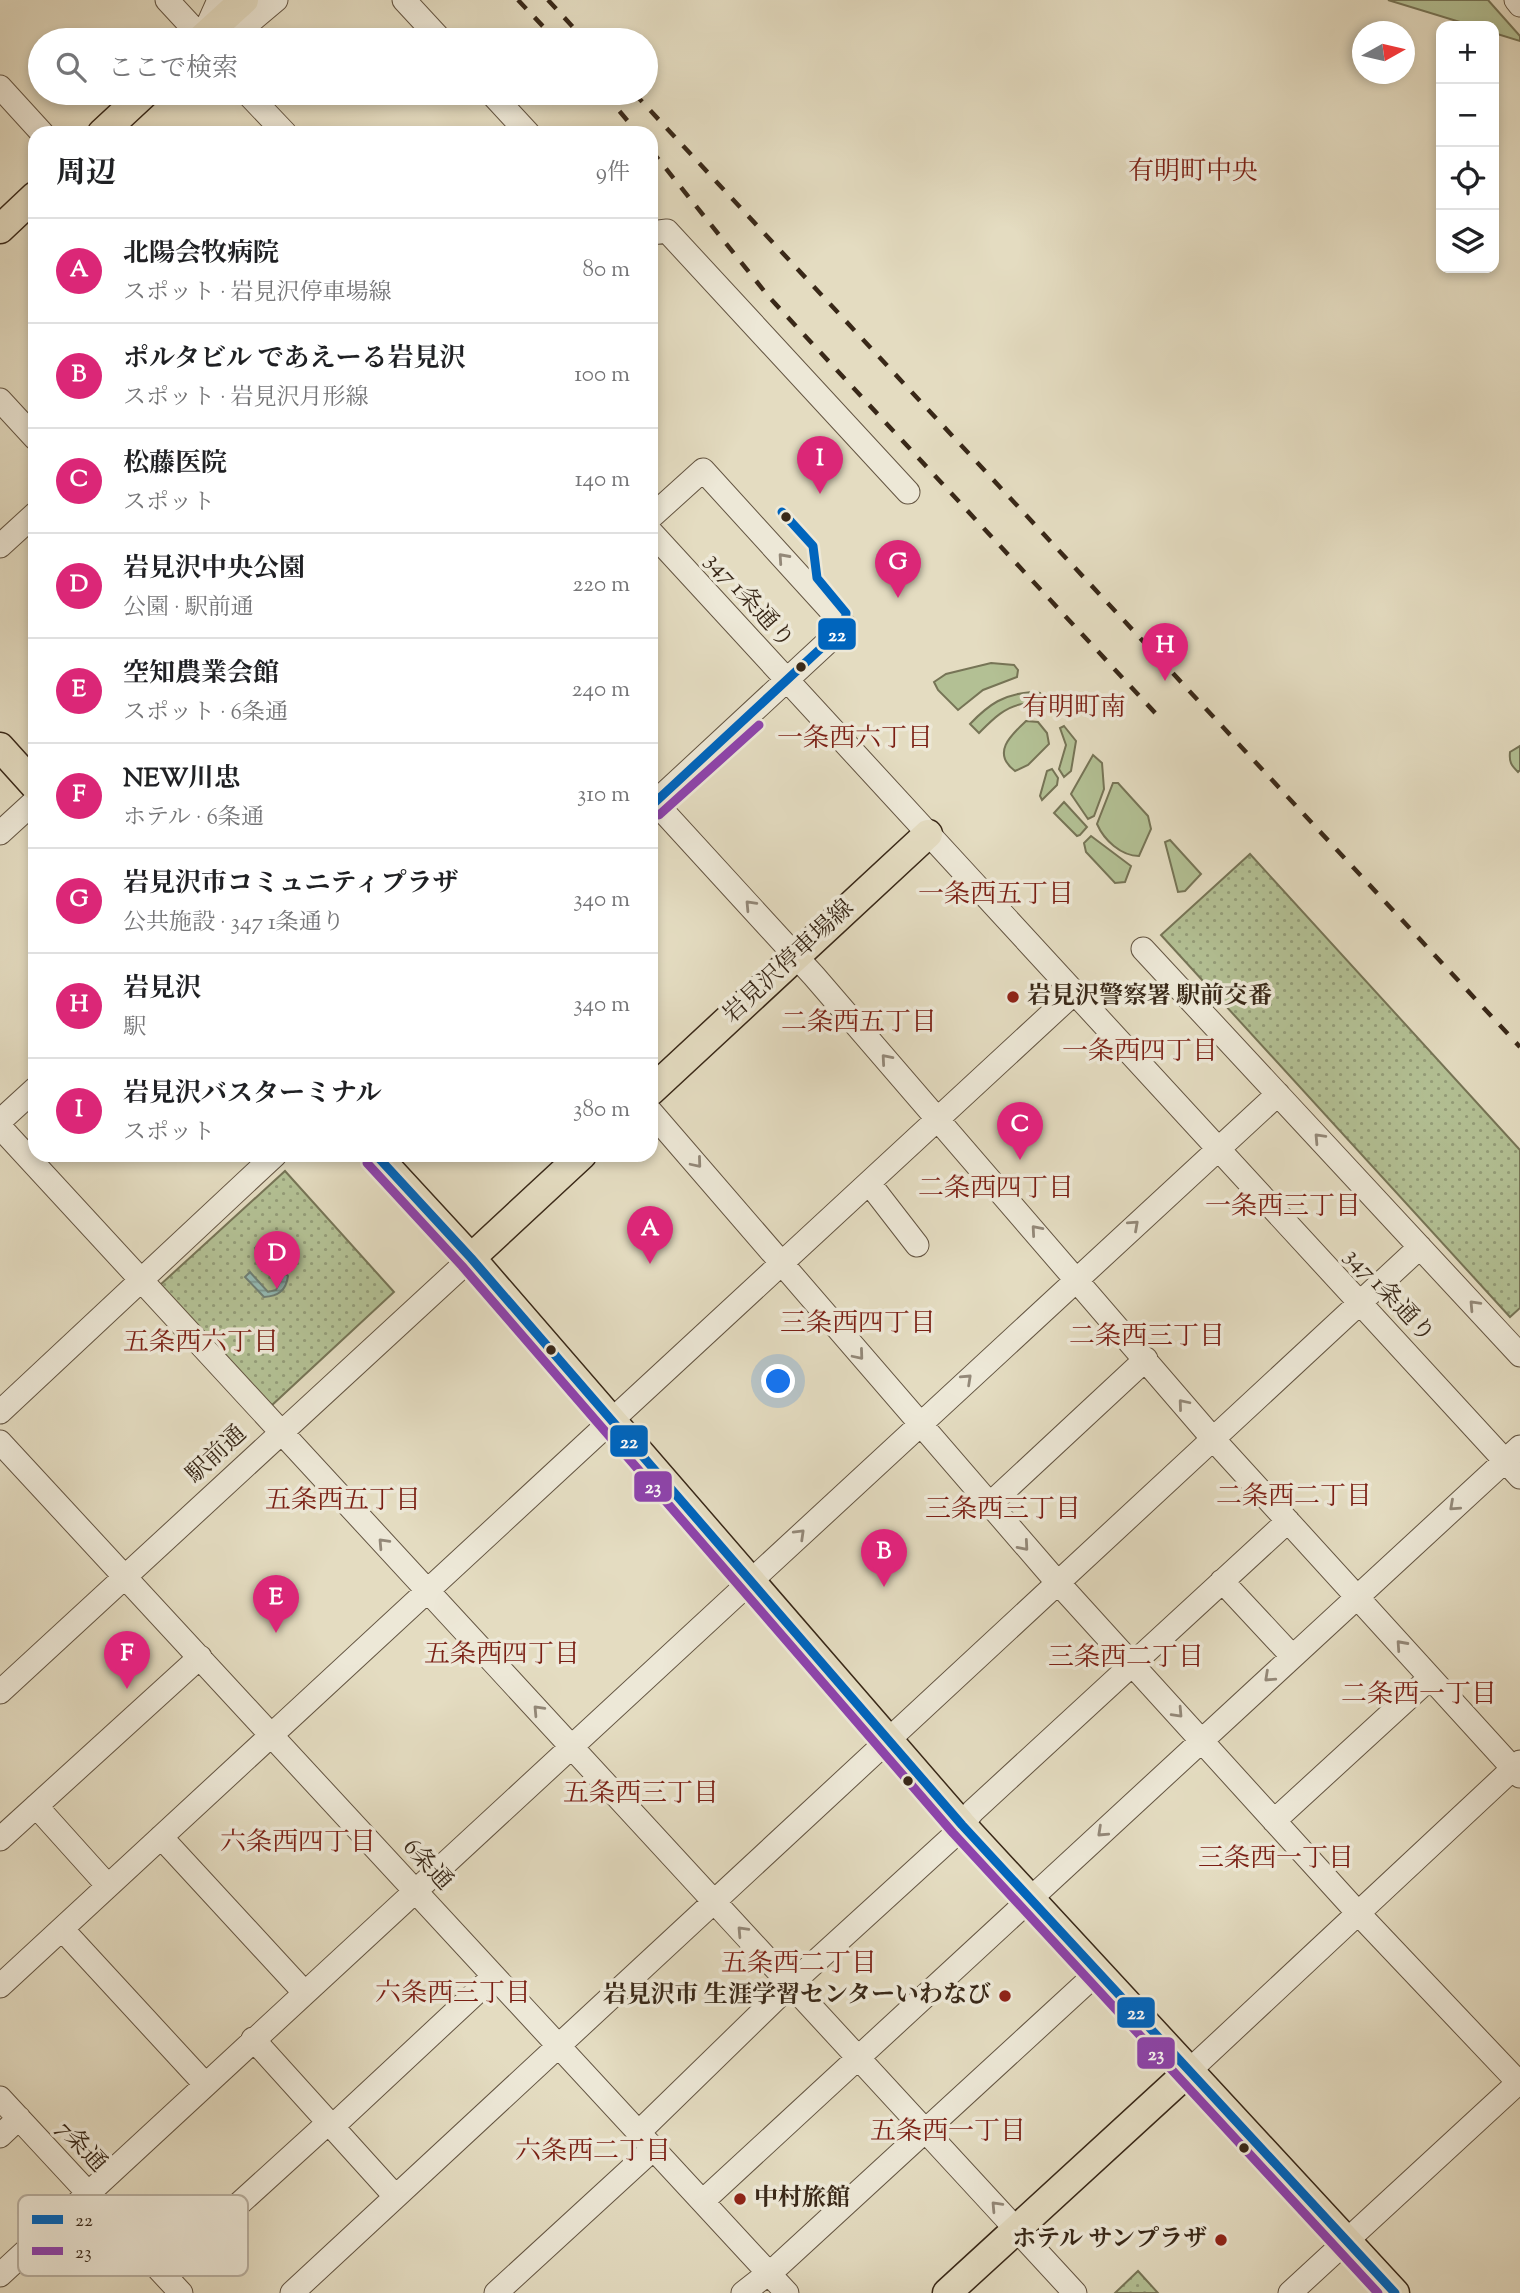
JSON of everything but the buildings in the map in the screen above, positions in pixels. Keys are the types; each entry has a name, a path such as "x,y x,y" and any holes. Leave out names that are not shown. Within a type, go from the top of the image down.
{"main road":[{"path":"215,28 244,0"},
{"path":"110,126 132,105"},
{"path":"0,229 28,203"},
{"path":"0,747 28,778"},
{"name":"岩見沢停車場線","path":"658,1084 928,834"},
{"path":"382,1162 471,1258 962,1825 1395,2293"},
{"path":"471,1258 574,1162"},
{"path":"947,2293 1188,2072"}],"street":[{"path":"167,0 192,28"},
{"path":"207,28 219,0"},
{"path":"243,28 276,0"},
{"path":"404,0 431,28"},
{"path":"1516,0 1520,5"},
{"path":"0,87 36,126"},
{"path":"258,105 278,126"},
{"path":"502,105 522,126"},
{"path":"658,232 667,231 908,492"},
{"path":"0,400 28,430"},
{"path":"658,511 702,470 845,626 658,797"},
{"path":"0,546 28,520"},
{"name":"347 1条通り","path":"658,540 1361,1304 1515,1461"},
{"path":"0,834 28,808"},
{"path":"658,808 796,956 1214,1440 1430,1678 1518,1769 1357,1912 1188,2072"},
{"path":"1143,949 1520,1355"},
{"path":"0,1986 1074,993"},
{"path":"85,2195 751,1581 1076,1277 1278,1094"},
{"path":"0,1121 28,1095"},
{"path":"658,1120 1058,1583 1202,1738 1357,1912 1519,2083 1290,2293"},
{"path":"0,1127 28,1157"},
{"path":"32,1162 1074,2293"},
{"path":"0,1412 267,1162"},
{"path":"869,1183 917,1245"},
{"path":"292,2293 1420,1247"},
{"name":"駅前通","path":"0,1692 471,1258"},
{"path":"989,1505 1146,1359"},
{"name":"6条通","path":"0,1442 787,2293"},
{"path":"703,2201 1356,1595 1515,1461"},
{"path":"496,2293 646,2141 792,1984 950,1839 973,1811 1287,1521"},
{"path":"1222,1581 1291,1655"},
{"path":"0,1839 200,1657"},
{"path":"1274,1821 1430,1678"},
{"path":"36,1806 108,1886"},
{"path":"161,1837 304,1992"},
{"path":"62,1929 204,2083"},
{"path":"743,2293 926,2131 1098,1972"},
{"path":"248,2198 494,1976"},
{"path":"253,2039 395,2196"},
{"name":"7条通","path":"0,2098 91,2195"},
{"path":"0,2136 19,2118"},
{"path":"0,2275 18,2258"},
{"name":"7条通","path":"166,2276 181,2293"}],"green space":[{"path":"1388,0 1488,0 1520,36 1520,41 1499,35 1499,21 1457,21"},
{"path":"991,663 1014,665 1018,670 1017,677 983,690 958,710 938,690 934,682 946,674"},
{"path":"1032,692 1040,693 1045,706 1016,705 999,715 979,733 970,724 998,701"},
{"path":"1026,721 1038,722 1047,733 1049,744 1028,765 1015,771 1004,758 1004,751 1010,738"},
{"path":"1064,726 1076,741 1071,771 1064,777 1059,769 1066,745 1060,728"},
{"path":"1520,746 1518,772 1511,763 1510,752"},
{"path":"1093,755 1102,763 1104,789 1094,816 1088,819 1071,794"},
{"path":"1052,769 1058,778 1057,785 1042,800 1040,796 1047,771"},
{"path":"1113,783 1118,783 1148,816 1151,829 1139,856 1114,846 1097,824"},
{"path":"1064,802 1087,827 1080,835 1077,836 1054,813"},
{"path":"1091,836 1131,866 1125,882 1115,883 1086,852 1084,843"},
{"path":"1170,840 1201,874 1185,891 1178,892 1165,842"},
{"path":"1250,854 1520,1150 1520,1308 1510,1317 1161,935"},
{"path":"285,1171 394,1292 271,1406 160,1285"},
{"path":"1138,2271 1158,2293 1115,2293"}],"water":[{"path":"259,1244 288,1276 280,1292 264,1297 245,1277 250,1272 268,1292 276,1290 282,1278 255,1248"}],"railway":[{"path":"518,0 545,28"},
{"path":"548,0 574,28"},
{"path":"614,105 632,126"},
{"path":"645,105 1520,1047"},
{"path":"658,159 769,297 1158,716"}],"transit line":[{"name":"22","path":"658,800 845,626 846,613 817,578 813,546 782,512"},
{"name":"23","path":"659,815 759,725"},
{"name":"22","path":"382,1162 471,1258 962,1825 1395,2293"},
{"name":"23","path":"367,1163 462,1266 953,1833 1378,2293"}],"place":[{"name":"岩見沢バスターミナル","path":"820,494"},
{"name":"岩見沢市コミュニティプラザ","path":"898,598"},
{"name":"岩見沢","path":"1165,681"},
{"name":"岩見沢警察署 駅前交番","path":"1013,997"},
{"name":"松藤医院","path":"1020,1160"},
{"name":"北陽会牧病院","path":"650,1264"},
{"name":"岩見沢中央公園","path":"277,1289"},
{"name":"ポルタビル であえーる岩見沢","path":"884,1587"},
{"name":"空知農業会館","path":"276,1633"},
{"name":"NEW川忠","path":"127,1689"},
{"name":"岩見沢市 生涯学習センターいわなび","path":"1005,1996"},
{"name":"中村旅館","path":"740,2199"},
{"name":"ホテル サンプラザ","path":"1221,2240"}],"district":[{"name":"有明町中央","path":"1193,172"},
{"name":"有明町南","path":"1074,708"},
{"name":"一条西六丁目","path":"855,739"},
{"name":"一条西五丁目","path":"996,895"},
{"name":"二条西五丁目","path":"859,1023"},
{"name":"一条西四丁目","path":"1140,1052"},
{"name":"二条西四丁目","path":"996,1189"},
{"name":"一条西三丁目","path":"1283,1207"},
{"name":"三条西四丁目","path":"858,1324"},
{"name":"二条西三丁目","path":"1147,1337"},
{"name":"五条西六丁目","path":"201,1343"},
{"name":"二条西二丁目","path":"1294,1497"},
{"name":"五条西五丁目","path":"343,1501"},
{"name":"三条西三丁目","path":"1003,1510"},
{"name":"五条西四丁目","path":"502,1655"},
{"name":"三条西二丁目","path":"1126,1658"},
{"name":"二条西一丁目","path":"1419,1695"},
{"name":"五条西三丁目","path":"641,1794"},
{"name":"六条西四丁目","path":"298,1843"},
{"name":"三条西一丁目","path":"1276,1859"},
{"name":"五条西二丁目","path":"799,1964"},
{"name":"六条西三丁目","path":"453,1994"},
{"name":"五条西一丁目","path":"948,2132"},
{"name":"六条西二丁目","path":"593,2152"}]}
